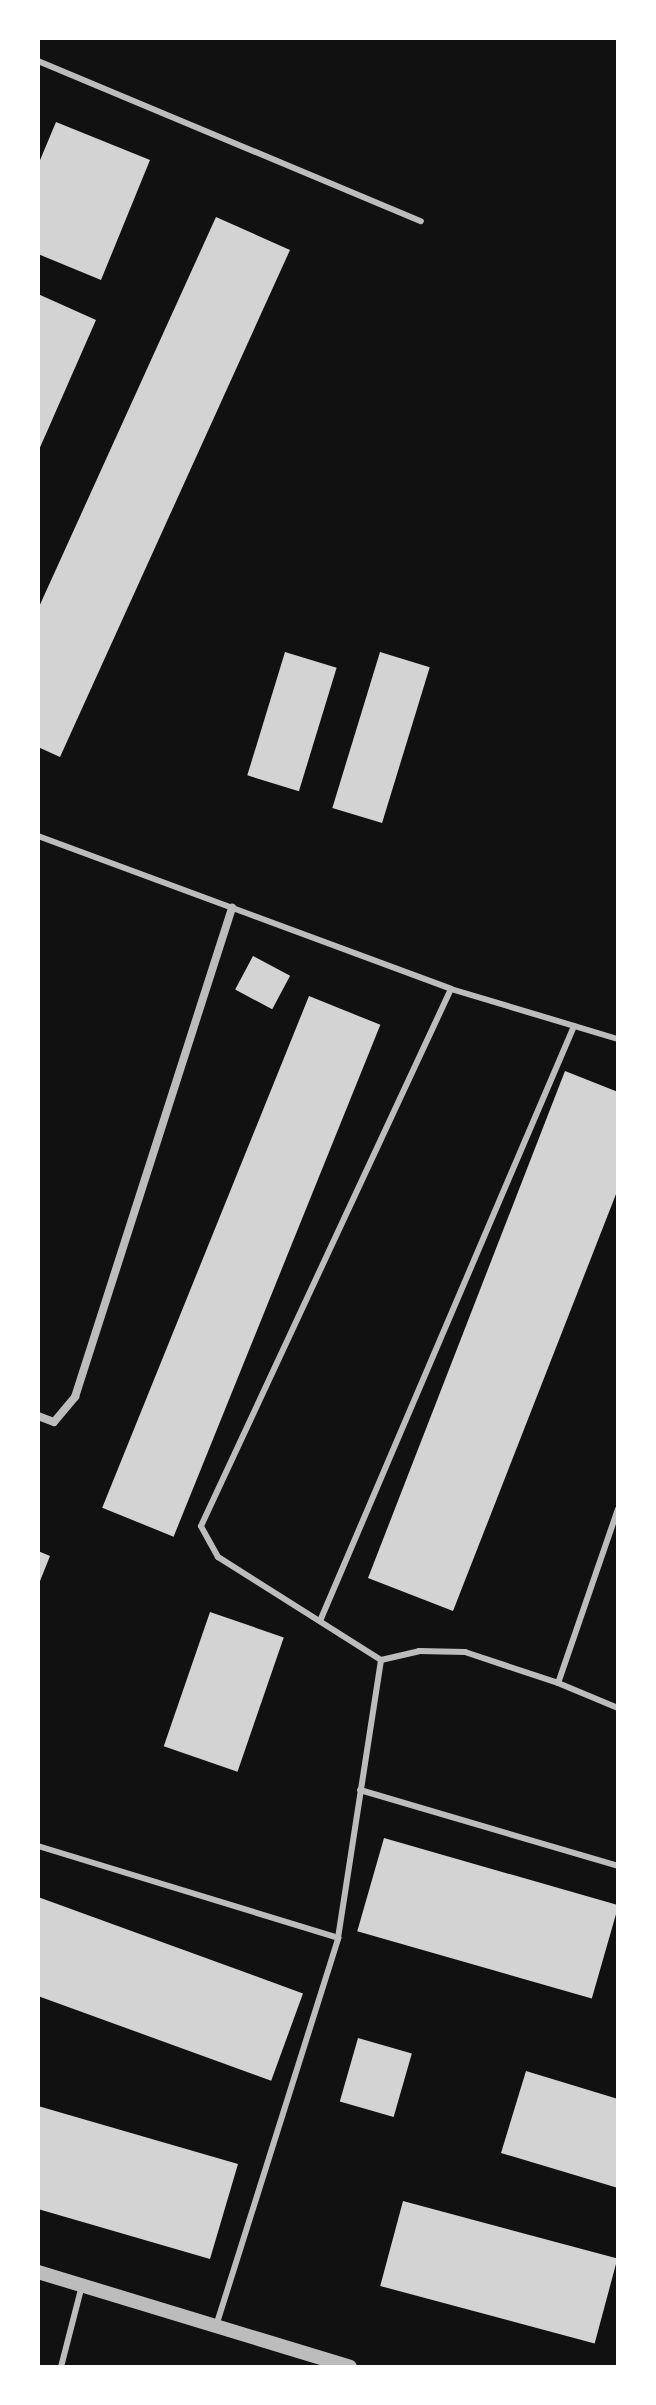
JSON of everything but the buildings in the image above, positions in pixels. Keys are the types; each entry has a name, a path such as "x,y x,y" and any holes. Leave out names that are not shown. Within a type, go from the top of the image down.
{"street":[{"path":"38,1416 54,1422 75,1397 232,908"},
{"path":"38,2272 350,2367"}],"lane":[{"path":"38,61 421,221"},
{"path":"38,836 451,989 618,1039"},
{"path":"451,989 201,1526 218,1557 381,1660 419,1651 465,1652 558,1683 618,1708"},
{"path":"320,1621 574,1026"},
{"path":"558,1683 618,1509"},
{"path":"216,2326 338,1938 381,1660"},
{"path":"360,1790 618,1866"},
{"path":"38,1846 338,1938"},
{"path":"61,2367 82,2285"}]}
